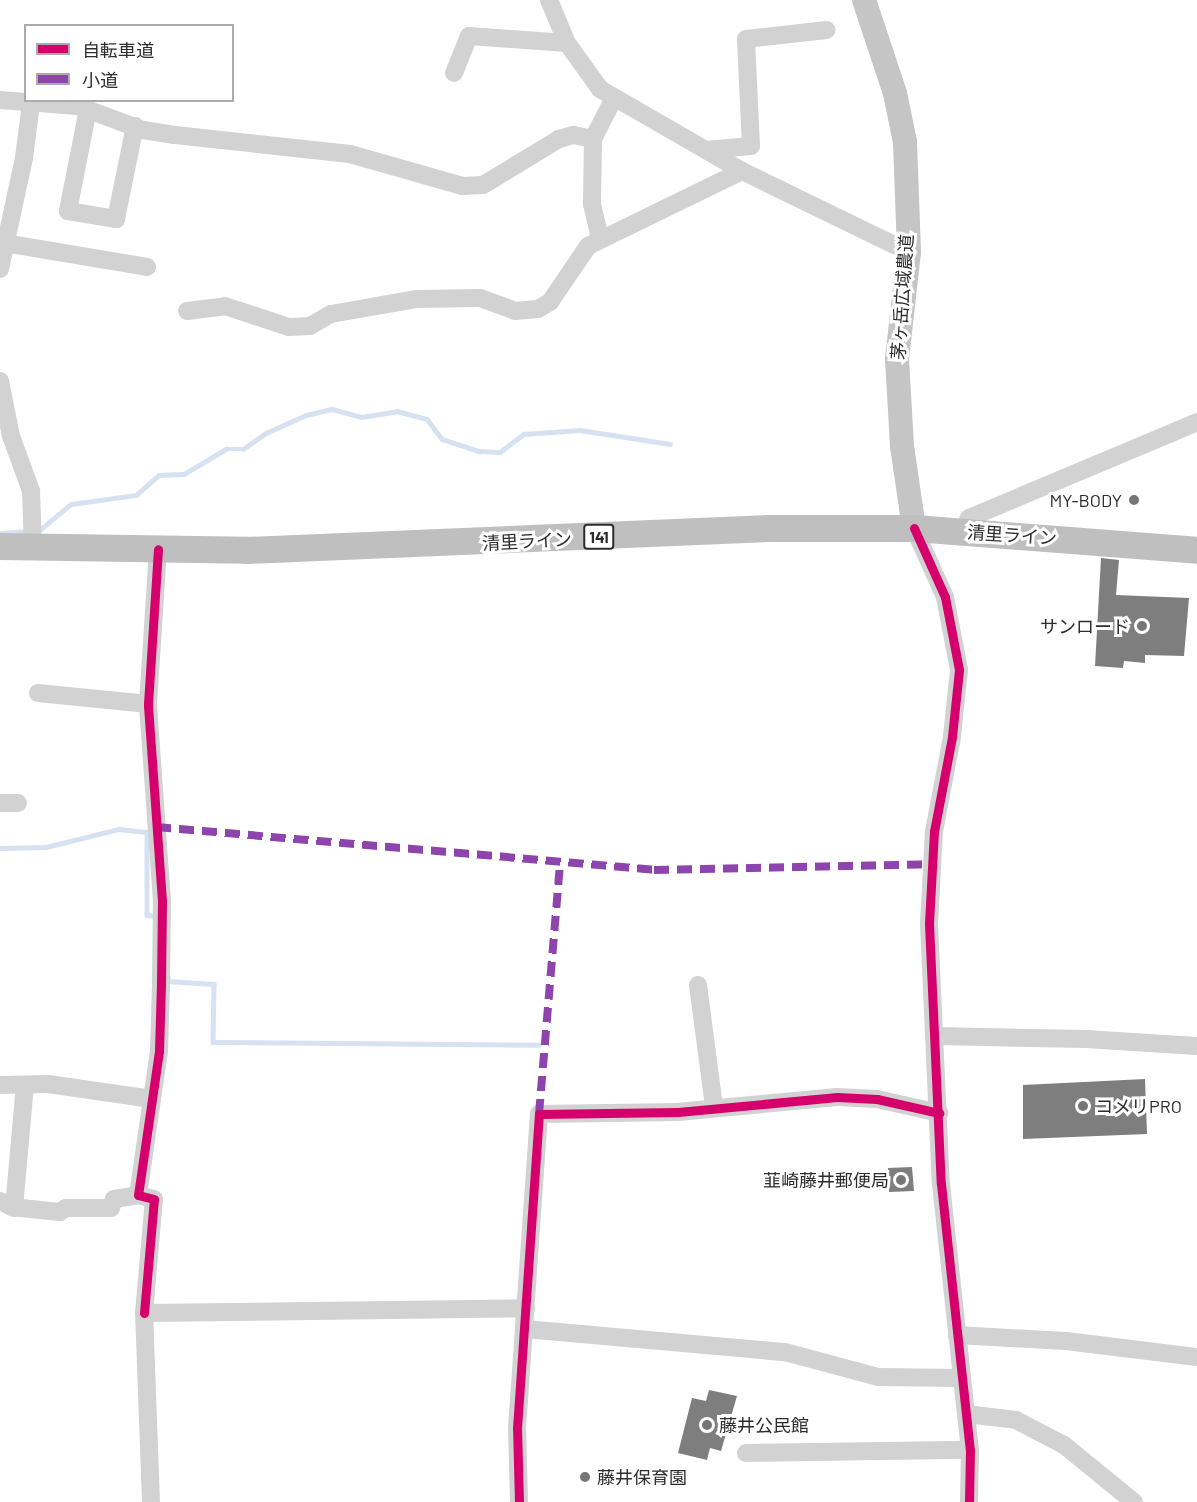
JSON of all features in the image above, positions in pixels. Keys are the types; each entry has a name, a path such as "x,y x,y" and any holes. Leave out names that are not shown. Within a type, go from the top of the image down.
{"highway":[{"name":"清里ライン","path":"0,546 158,549 332,548 769,528 914,528 1197,550"}],"main road":[{"name":"茅ヶ岳広域農道","path":"864,0 895,93 905,142 909,252 897,359 902,446 914,528"}],"street":[{"path":"549,0 567,42 600,89 742,171 909,252"},
{"path":"706,150 752,147 746,39 826,30"},
{"path":"454,73 469,36 567,42"},
{"path":"600,239 592,204 593,139 614,98"},
{"path":"0,100 88,109 135,126 175,135 350,154 462,186 483,185 559,139 573,135 593,139"},
{"path":"0,268 24,158 31,103"},
{"path":"88,109 68,211 116,219 135,126"},
{"path":"187,312 225,306 289,327 310,326 331,314 416,299 480,298 515,311 538,309 550,302 588,246 742,171"},
{"path":"4,243 147,267"},
{"path":"0,381 11,436 31,491 33,547"},
{"path":"963,531 969,518 1197,422"},
{"path":"914,528 945,597 959,670 931,869 929,924 937,1036 941,1184 970,1450 969,1502"},
{"path":"138,1195 159,1050 162,901 148,704 158,549"},
{"path":"38,693 148,704"},
{"path":"698,985 714,1107"},
{"path":"937,1036 1086,1039 1197,1046"},
{"path":"0,1085 25,1085 152,1099"},
{"path":"25,1085 7,1204 60,1212 66,1208 111,1208 114,1199 138,1195 154,1199 144,1313 151,1502"},
{"path":"519,1502 517,1428 539,1114 678,1112 837,1097 877,1099 939,1113"},
{"path":"144,1313 526,1308"},
{"path":"525,1329 785,1352 878,1377 962,1378"},
{"path":"957,1335 1066,1341 1197,1357"},
{"path":"966,1414 1016,1420 1064,1445 1134,1502"},
{"path":"746,1453 970,1450"}],"building":[{"name":"サンロード","path":"1101,558 1119,560 1116,595 1189,598 1184,656 1145,655 1145,663 1124,661 1123,668 1095,666"},
{"path":"1145,1079 1147,1134 1023,1139 1023,1085"},
{"name":"韮崎藤井郵便局","path":"912,1167 914,1191 889,1192 888,1168"},
{"name":"藤井公民館","path":"709,1390 737,1396 721,1451 710,1448 707,1460 678,1453 692,1398 706,1401"}],"waterway":[{"path":"36,530 41,529 71,504 136,495 159,475 184,474 226,449 243,449 266,433 306,415 332,409 361,417 397,411 427,419 442,439 480,451 500,452 524,434 580,430 670,444"},
{"path":"0,533 27,531"},
{"path":"0,848 46,847 119,829 147,832 147,915 159,916"},
{"path":"168,977 168,981 214,984 213,1042 539,1045"}],"marked path":[{"path":"156,827 654,870 931,864"},
{"path":"539,1114 560,862"}],"cycle path":[{"path":"914,528 945,597 959,670 952,737 934,831 929,924 941,1184 970,1450 969,1502"},
{"path":"144,1313 154,1199 138,1195 159,1051 161,983 162,901 148,704 158,549"},
{"path":"519,1502 517,1428 539,1114 678,1112 837,1097 877,1099 939,1113"}],"place":[{"name":"MY-BODY","path":"1134,500"},
{"name":"サンロード","path":"1142,626"},
{"name":"コメリPRO","path":"1083,1106"},
{"name":"韮崎藤井郵便局","path":"901,1180"},
{"name":"藤井公民館","path":"707,1425"},
{"name":"藤井保育園","path":"585,1477"}]}
